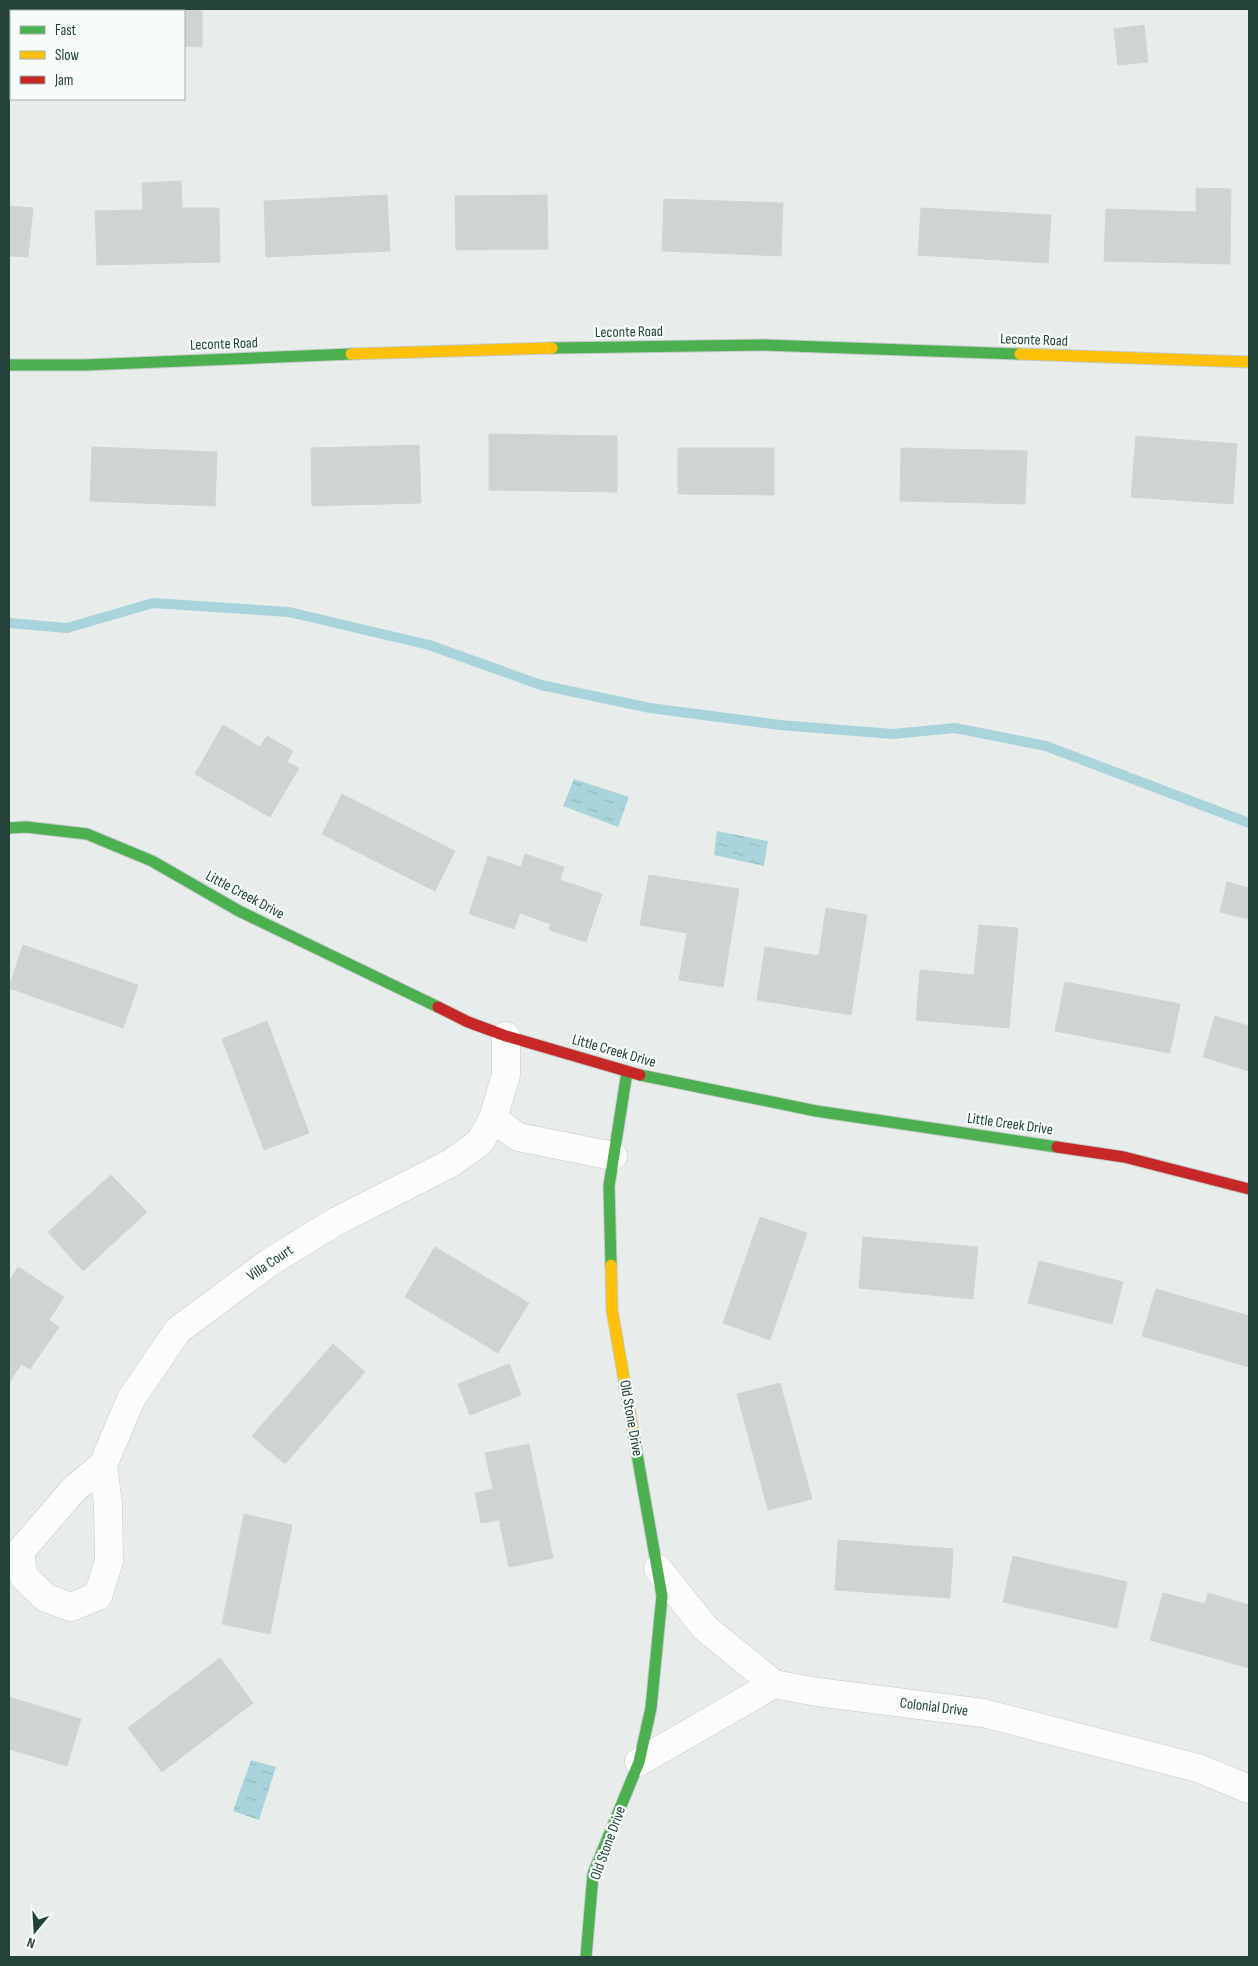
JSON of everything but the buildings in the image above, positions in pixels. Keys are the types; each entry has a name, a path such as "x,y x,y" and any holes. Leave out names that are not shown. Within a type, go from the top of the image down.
{"street":[{"name":"Leconte Road","path":"9,365 84,365 440,350 764,345 1249,362"},
{"name":"Little Creek Drive","path":"9,828 26,827 87,834 142,857 240,911 468,1022 506,1036 627,1072 816,1111 1124,1156 1249,1189"},
{"name":"Villa Court","path":"102,1465 108,1505 109,1561 98,1596 70,1607 46,1598 24,1577 20,1552 74,1489 102,1465 131,1399 178,1330 270,1262 335,1222 451,1163 480,1142 494,1119 506,1075 506,1036"},
{"name":"Old Stone Drive","path":"586,1957 593,1874 639,1762 651,1708 662,1596 612,1310 609,1186 627,1072"},
{"path":"494,1119 518,1137 613,1156"},
{"name":"Colonial Drive","path":"658,1569 705,1628 774,1684 817,1692 983,1713 1198,1768 1249,1788"},
{"path":"639,1762 774,1684"}],"water":[{"path":"574,779 629,797 618,827 563,806"},
{"path":"717,831 768,841 764,866 714,855"},
{"path":"251,1760 276,1767 259,1820 233,1811"}],"waterway":[{"path":"9,623 67,628 153,603 289,612 429,645 541,685 650,708 780,725 893,734 955,728 1046,746 1249,823"}],"traffic: fast":[{"path":"552,348 764,345 1020,354"},
{"path":"9,365 84,365 351,354"},
{"path":"9,828 26,827 87,834 152,861 239,911 438,1007"},
{"path":"611,1265 609,1186 627,1072"},
{"path":"640,1075 816,1111 1057,1147"},
{"path":"586,1957 593,1874 639,1762 651,1708 662,1596 634,1437"}],"traffic: slow":[{"path":"351,354 552,348"},
{"path":"1020,354 1249,362"},
{"path":"611,1265 612,1310 634,1437"}],"traffic: jam":[{"path":"438,1007 468,1022 506,1036 640,1075"},
{"path":"1057,1147 1124,1157 1249,1189"}]}
